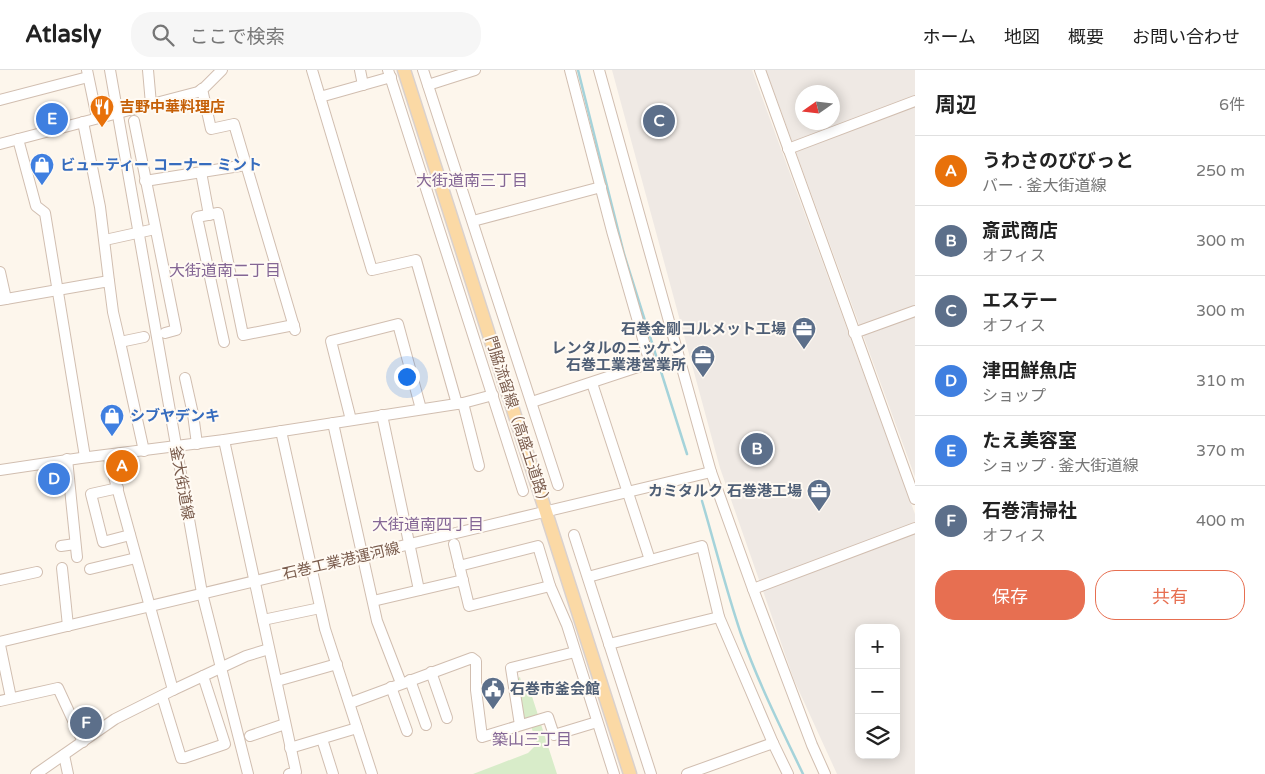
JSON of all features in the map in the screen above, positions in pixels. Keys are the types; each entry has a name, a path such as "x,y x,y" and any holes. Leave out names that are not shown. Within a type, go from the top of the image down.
{"main road":[{"name":"門脇流留線（高盛土道路）","path":"404,70 630,774"}],"street":[{"name":"釜大街道線","path":"110,70 202,594 248,774"},
{"path":"148,70 151,104"},
{"path":"0,144 198,92 222,70"},
{"path":"312,70 372,270 416,260 479,466"},
{"path":"360,70 364,85"},
{"path":"423,70 558,485"},
{"path":"428,85 475,70"},
{"path":"532,402 650,363 570,70"},
{"path":"599,70 711,472 753,589 812,745 825,774"},
{"path":"760,70 915,499"},
{"path":"0,100 87,73 98,118"},
{"path":"320,97 364,85 390,74 493,395 503,434 523,491"},
{"path":"202,89 211,129 234,124 295,328 243,335 218,213 197,217 224,342"},
{"path":"788,149 915,101"},
{"path":"134,121 154,229 176,330 165,333"},
{"path":"83,122 105,240 113,312 144,450"},
{"path":"18,139 36,206 45,214 86,457"},
{"path":"145,181 246,165"},
{"path":"201,172 209,215"},
{"path":"473,221 601,186"},
{"path":"105,240 154,229"},
{"path":"0,272 3,299 109,281"},
{"path":"854,333 915,311"},
{"path":"351,420 332,341 398,324 421,409"},
{"path":"120,342 144,337"},
{"path":"185,378 192,407 197,444"},
{"path":"592,383 650,560"},
{"path":"0,470 224,440 460,403 493,395"},
{"path":"382,415 419,590"},
{"path":"333,423 377,621 426,725"},
{"path":"281,431 325,629 372,774"},
{"path":"224,440 296,772 289,774"},
{"path":"108,455 173,690"},
{"path":"67,460 77,556"},
{"name":"石巻工業港運河線","path":"0,644 150,606 711,472"},
{"path":"118,488 91,494 93,504 103,542 130,535"},
{"path":"753,589 915,528"},
{"path":"574,535 651,774"},
{"path":"60,546 75,544"},
{"path":"454,544 469,606 550,586"},
{"path":"459,566 538,546 550,586 567,625 614,774"},
{"path":"588,577 702,546 719,617 788,774"},
{"path":"90,569 136,558"},
{"path":"62,568 68,626"},
{"path":"0,580 38,572"},
{"path":"373,602 463,580"},
{"path":"263,620 320,608"},
{"path":"609,644 719,617"},
{"path":"0,644 11,698"},
{"path":"41,773 115,719 246,656 269,649"},
{"path":"520,725 512,668 575,652"},
{"path":"350,703 405,681 472,658 476,661 476,690 482,737 548,716 554,735 598,722"},
{"path":"277,681 337,664"},
{"path":"431,672 447,718"},
{"path":"162,696 181,758 225,744 203,676"},
{"path":"391,687 407,731"},
{"path":"0,701 58,688 83,742"},
{"path":"250,736 285,724"},
{"path":"290,748 357,728"},
{"path":"322,739 333,774"},
{"path":"686,774 773,743"},
{"path":"64,755 68,774"}],"shaded area":[{"path":"612,70 752,70 915,514 915,774 837,774 794,680 720,468"},
{"path":"766,70 915,70 915,477"}],"green space":[{"path":"520,677 522,686 528,684 557,774 473,774 528,753 537,744 531,726 524,727 516,679"}],"waterway":[{"path":"578,70 624,254 687,454"},
{"path":"702,501 741,634 762,687 803,774"}],"place":[{"name":"たえ美容室","path":"52,119"},
{"name":"エステー","path":"659,121"},
{"name":"吉野中華料理店","path":"102,128"},
{"name":"ビューティー コーナー ミント","path":"42,186"},
{"name":"石巻金剛コルメット工場","path":"804,350"},
{"name":"レンタルのニッケン 石巻工業港営業所","path":"703,378"},
{"name":"シブヤデンキ","path":"112,437"},
{"name":"斎武商店","path":"757,449"},
{"name":"うわさのびびっと","path":"122,466"},
{"name":"津田鮮魚店","path":"54,479"},
{"name":"カミタルク 石巻港工場","path":"819,512"},
{"name":"石巻市釜会館","path":"493,710"},
{"name":"石巻清掃社","path":"86,723"}],"district":[{"name":"大街道南三丁目","path":"472,181"},
{"name":"大街道南二丁目","path":"225,271"},
{"name":"大街道南四丁目","path":"428,525"},
{"name":"築山三丁目","path":"532,740"}]}
